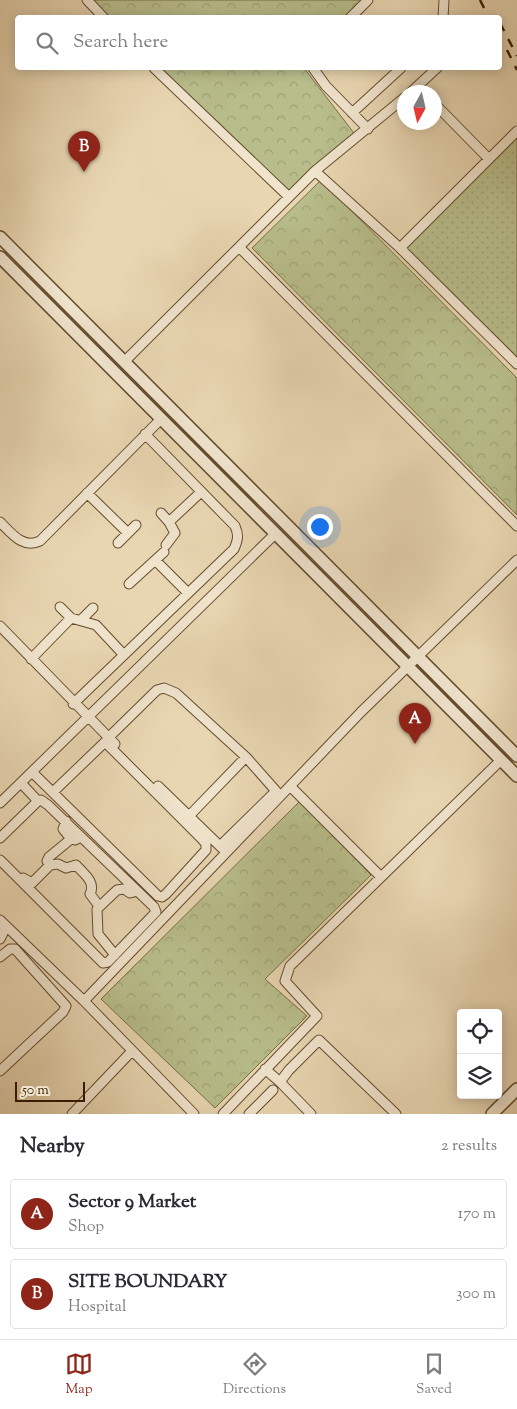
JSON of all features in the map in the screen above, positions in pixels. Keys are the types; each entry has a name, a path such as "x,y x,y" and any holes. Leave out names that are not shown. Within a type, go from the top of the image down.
{"street":[{"path":"87,0 101,15"},
{"path":"353,15 368,0"},
{"path":"442,15 444,0"},
{"path":"156,70 289,197"},
{"path":"314,70 326,86 368,129"},
{"path":"352,113 398,70"},
{"path":"425,85 436,70"},
{"path":"124,362 315,171 397,104"},
{"path":"442,111 489,160"},
{"path":"400,248 517,131"},
{"path":"315,171 400,248 517,364"},
{"path":"0,237 517,756"},
{"path":"239,247 517,526"},
{"path":"0,257 517,776"},
{"path":"0,522 22,542 32,545 40,541 161,419"},
{"path":"73,704 234,549 238,540 238,532 235,526 145,434"},
{"path":"169,522 201,492"},
{"path":"87,493 128,533"},
{"path":"129,584 156,560 175,533 161,513"},
{"path":"118,543 136,524"},
{"path":"0,803 275,534"},
{"path":"156,560 188,593"},
{"path":"223,849 290,786 361,712 517,560"},
{"path":"60,607 76,619 96,625 123,654"},
{"path":"31,659 76,619 93,608"},
{"path":"0,626 73,704 223,849"},
{"path":"84,1001 172,909 276,791 246,757 176,693 164,688 157,690 108,738"},
{"path":"53,792 105,742 107,743 206,844 204,854 162,897"},
{"path":"189,816 246,757"},
{"path":"223,1114 317,1016 285,981 290,966 501,760"},
{"path":"32,772 155,894 162,897 172,909"},
{"path":"0,860 101,962 108,962 156,912 154,907 45,802 38,801 21,784"},
{"path":"290,786 382,877"},
{"path":"0,838 38,801"},
{"path":"66,822 64,829 70,839"},
{"path":"50,865 47,861 49,857 70,839 78,840 81,837"},
{"path":"20,880 24,878 32,883 50,865 58,864 66,868 76,865 92,883 93,889 90,894 99,906"},
{"path":"115,955 98,934 97,910 99,906 118,890 124,889 132,894 136,890"},
{"path":"0,920 3,932 84,1001 194,1114"},
{"path":"0,957 7,950 15,950 66,1006 63,1012 0,1071"},
{"path":"280,1082 289,1070 319,1040 396,1114"},
{"path":"72,1114 132,1051"},
{"path":"265,1069 311,1114"},
{"path":"492,1114 517,1089"},
{"path":"249,1114 274,1090"}],"green space":[{"path":"88,0 365,0 349,15 104,15"},
{"path":"159,70 306,70 357,137 289,197"},
{"path":"517,131 517,362 400,248"},
{"path":"321,180 517,378 517,515 252,248"},
{"path":"300,801 371,875 265,979 307,1016 215,1108 101,999"}],"railway":[{"path":"480,0 488,15"},
{"path":"502,27 517,56"},
{"path":"507,50 517,70"}],"place":[{"name":"SITE BOUNDARY","path":"84,172"},
{"name":"Sector 9 Market","path":"415,744"}]}
